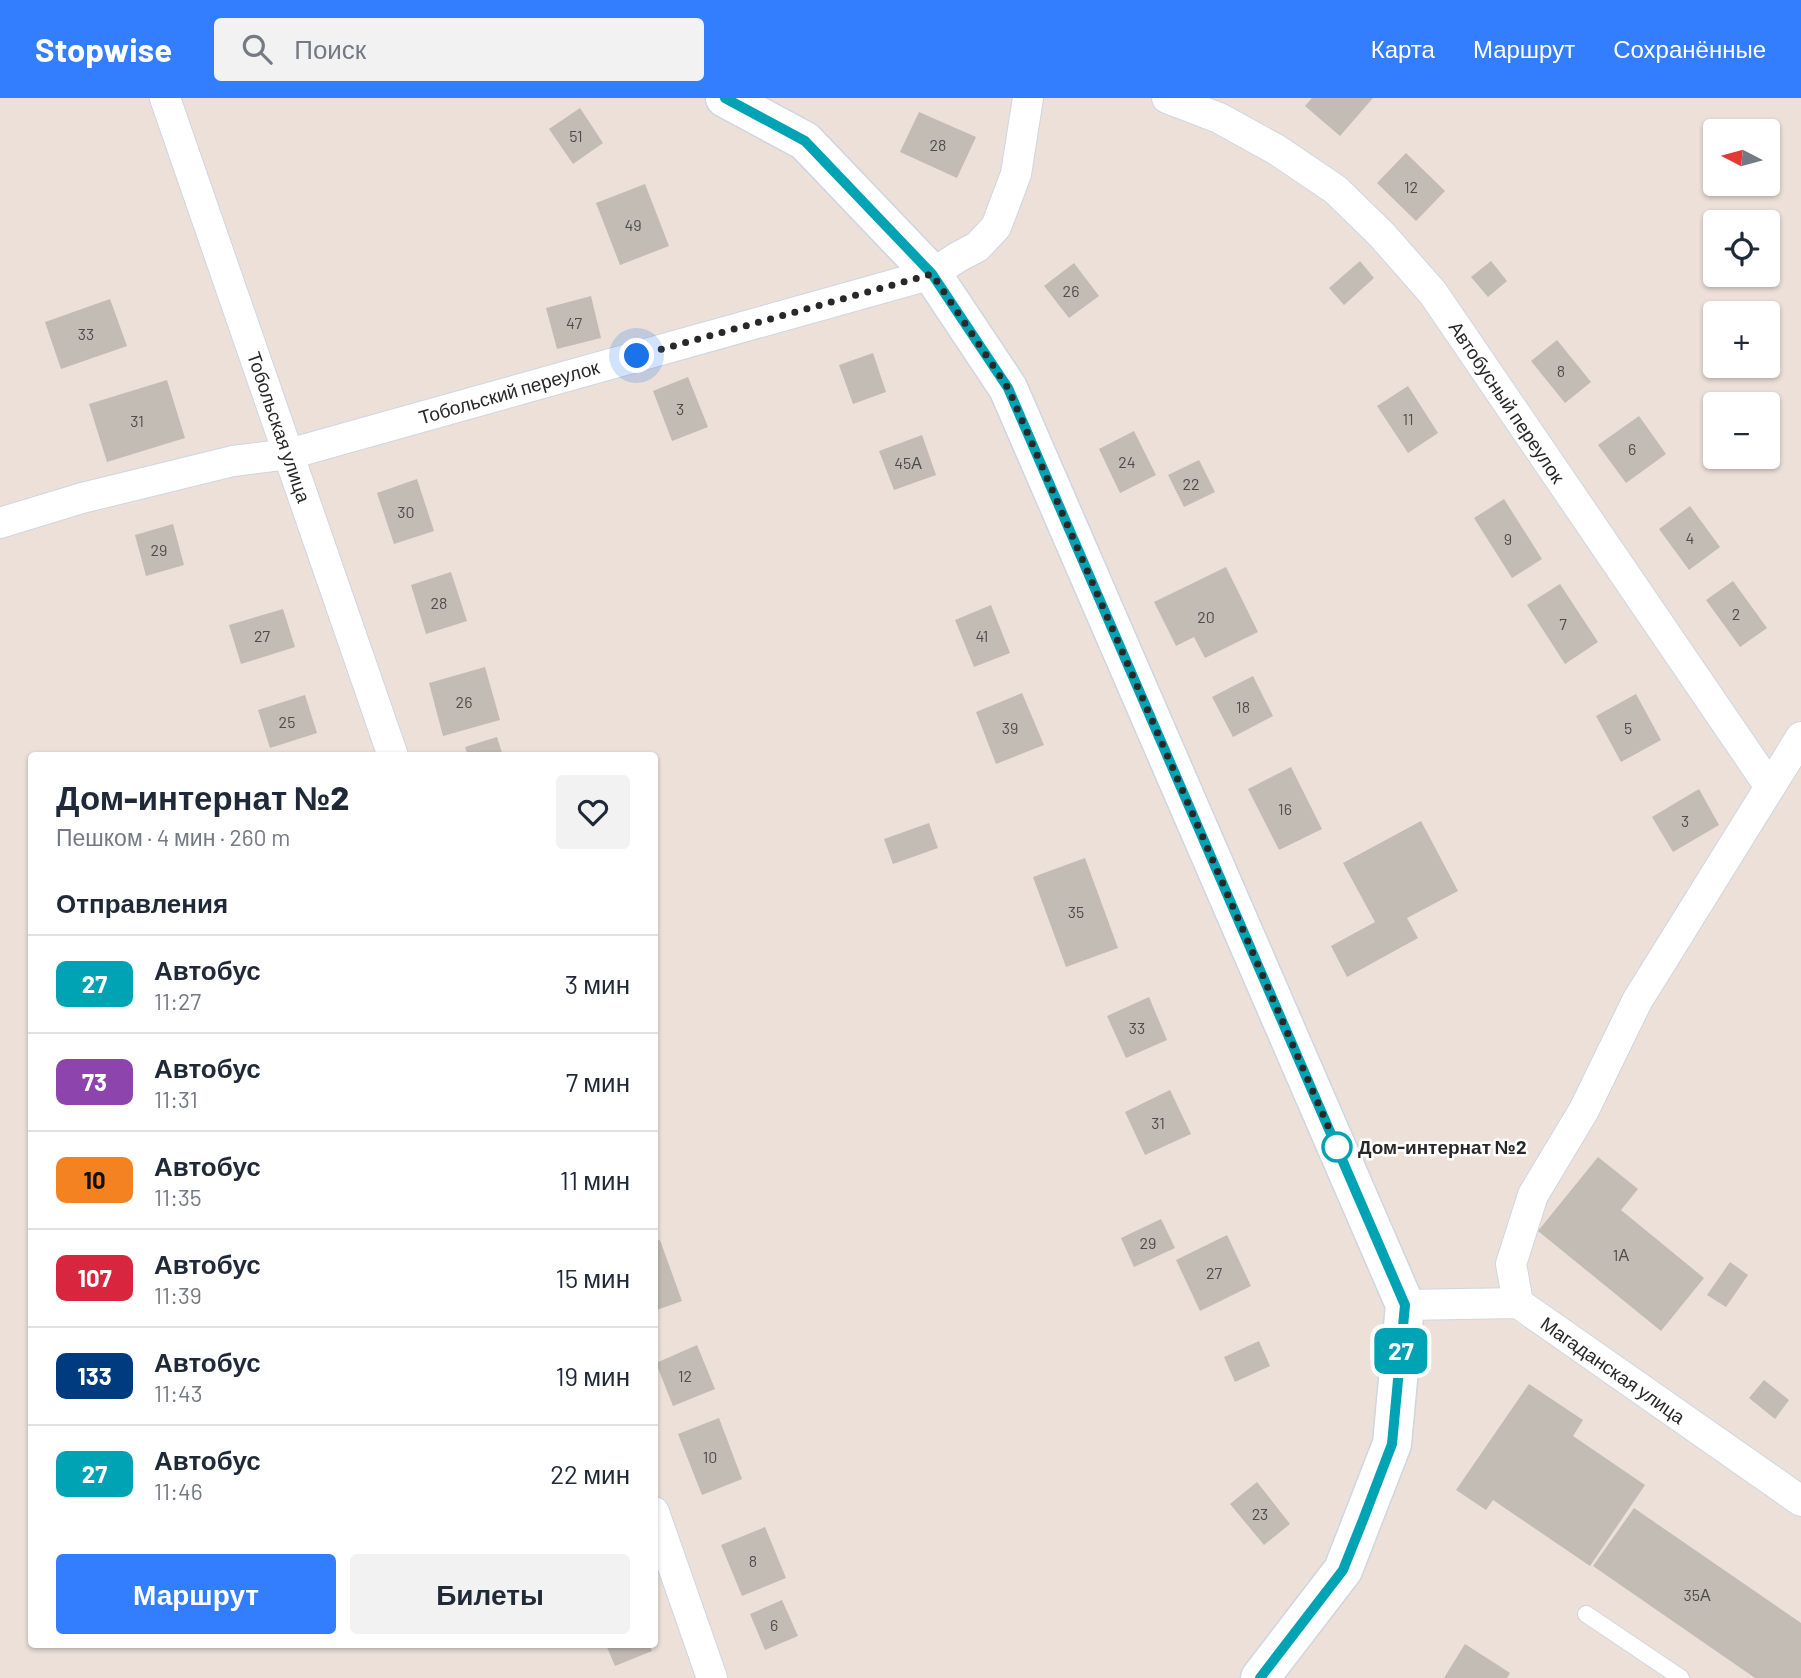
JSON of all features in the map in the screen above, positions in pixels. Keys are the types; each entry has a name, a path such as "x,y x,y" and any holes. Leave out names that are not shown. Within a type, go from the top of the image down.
{"street":[{"name":"Тобольская улица","path":"165,98 392,752"},
{"path":"725,98 805,141 932,274 1008,388 1405,1305 1392,1444 1363,1520 1343,1570 1260,1678"},
{"name":"Тобольский переулок","path":"0,523 82,498 233,461 289,454 932,274 977,247 996,227 1016,174 1028,98"},
{"name":"Автобусный переулок","path":"1167,98 1219,118 1277,150 1335,190 1382,235 1433,293 1770,787"},
{"path":"1405,1305 1518,1303 1511,1264 1533,1195 1584,1110 1637,1000 1770,787 1799,746"},
{"name":"Магаданская улица","path":"1518,1303 1801,1502"},
{"path":"658,1523 712,1678"}],"lane":[{"path":"1587,1615 1681,1678"}],"building":[{"path":"1312,98 1373,98 1340,136 1305,106"},
{"path":"580,108 603,143 573,164 549,129"},
{"path":"919,112 976,137 957,178 900,152"},
{"path":"1406,153 1445,191 1416,221 1377,183"},
{"path":"645,184 669,246 620,265 596,203"},
{"path":"1360,261 1374,278 1344,305 1329,288"},
{"path":"1491,261 1507,281 1488,297 1471,277"},
{"path":"1074,263 1099,296 1069,318 1044,286"},
{"path":"591,296 601,338 557,349 546,308"},
{"path":"110,299 127,346 61,369 45,322"},
{"path":"1557,340 1591,382 1565,403 1531,361"},
{"path":"873,353 886,392 853,404 839,365"},
{"path":"688,377 708,427 672,441 653,391"},
{"path":"167,380 185,438 107,462 89,404"},
{"path":"1408,386 1438,433 1408,453 1377,406"},
{"path":"1639,416 1666,454 1626,483 1598,445"},
{"path":"1134,431 1156,475 1120,493 1099,449"},
{"path":"922,435 936,475 894,490 879,451"},
{"path":"1199,460 1215,492 1184,507 1168,475"},
{"path":"417,479 434,531 394,544 377,493"},
{"path":"1504,499 1542,559 1512,578 1474,518"},
{"path":"1690,506 1720,547 1689,570 1659,529"},
{"path":"173,524 184,565 146,576 135,535"},
{"path":"1226,567 1258,632 1205,658 1194,637 1176,646 1154,602"},
{"path":"451,572 467,621 426,634 411,585"},
{"path":"1733,581 1767,628 1740,647 1706,600"},
{"path":"1560,584 1598,642 1565,664 1527,605"},
{"path":"991,605 1010,653 974,667 955,620"},
{"path":"283,609 295,647 241,664 229,625"},
{"path":"485,667 500,720 443,736 429,683"},
{"path":"1253,676 1273,716 1233,737 1212,697"},
{"path":"1022,693 1044,745 996,764 976,712"},
{"path":"1636,694 1661,740 1621,762 1596,716"},
{"path":"305,695 317,733 270,748 258,710"},
{"path":"497,737 502,752 467,752 465,747"},
{"path":"1291,767 1322,829 1279,850 1248,789"},
{"path":"1699,789 1719,825 1673,852 1652,817"},
{"path":"1421,821 1458,891 1407,918 1418,938 1347,977 1331,946 1375,922 1343,863"},
{"path":"929,823 938,848 893,864 884,839"},
{"path":"1085,858 1118,948 1066,967 1033,877"},
{"path":"1149,997 1167,1040 1126,1058 1107,1016"},
{"path":"1170,1090 1191,1134 1145,1155 1125,1112"},
{"path":"1598,1157 1638,1189 1621,1210 1704,1278 1661,1331 1538,1231"},
{"path":"1161,1219 1175,1248 1134,1267 1121,1238"},
{"path":"1227,1235 1251,1286 1200,1311 1176,1260"},
{"path":"660,1240 682,1301 658,1310"},
{"path":"1730,1262 1748,1275 1726,1307 1707,1295"},
{"path":"1259,1341 1270,1366 1235,1382 1224,1357"},
{"path":"697,1345 715,1389 673,1406 658,1362"},
{"path":"1764,1380 1789,1400 1775,1419 1749,1398"},
{"path":"1529,1384 1583,1420 1573,1436 1645,1485 1590,1566 1493,1500 1486,1510 1456,1490"},
{"path":"719,1418 742,1479 702,1495 678,1434"},
{"path":"1257,1482 1290,1524 1264,1545 1230,1504"},
{"path":"1634,1508 1801,1623 1801,1678 1755,1678 1593,1566"},
{"path":"765,1527 786,1578 742,1596 721,1545"},
{"path":"782,1600 798,1636 765,1650 750,1614"},
{"path":"1465,1644 1510,1673 1507,1678 1444,1678"},
{"path":"607,1648 650,1648 652,1651 615,1666"}],"bus line":[{"name":"27","path":"725,98 805,141 932,274 1008,388 1405,1305 1392,1444 1363,1520 1343,1570 1260,1678"}],"place":[{"name":"Дом-интернат №2","path":"1337,1147"}],"route":[{"path":"637,356 932,274 1008,388 1337,1147"}]}
